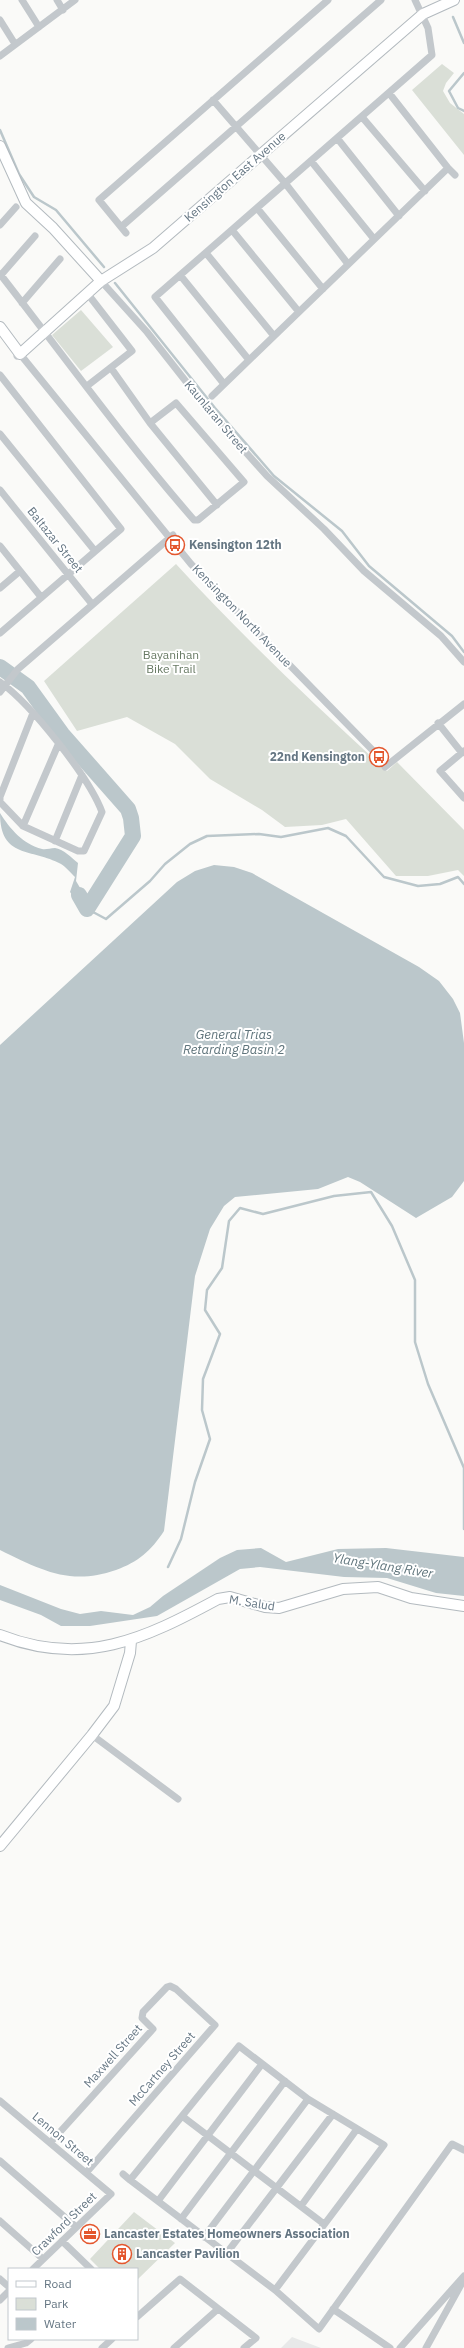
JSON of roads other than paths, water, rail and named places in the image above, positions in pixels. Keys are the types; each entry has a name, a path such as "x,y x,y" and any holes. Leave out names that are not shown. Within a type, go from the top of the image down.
{"street":[{"path":"22,0 40,27"},
{"path":"57,0 63,10"},
{"path":"0,56 75,0"},
{"path":"328,0 99,200 124,230 235,127 381,0"},
{"path":"224,384 155,297 432,55 428,28 423,14 415,0"},
{"name":"Kensington East Avenue","path":"18,355 106,277 152,248 423,14 454,0"},
{"path":"0,20 15,44"},
{"path":"389,93 448,168 455,174"},
{"path":"213,100 284,184 348,264"},
{"path":"362,117 425,191"},
{"path":"337,138 399,216"},
{"name":"Kaunlaran Street","path":"0,146 26,203 106,277 210,412 267,476 319,524 364,572 430,626 464,662"},
{"path":"311,161 374,239"},
{"path":"212,396 448,168"},
{"path":"0,225 16,207"},
{"path":"257,208 323,289"},
{"path":"232,230 299,312"},
{"path":"35,236 0,274 87,386 112,423 194,520 198,520 244,482 176,403 150,423"},
{"path":"206,253 274,336"},
{"path":"22,303 60,259"},
{"path":"180,275 249,360"},
{"path":"87,293 132,351 87,386"},
{"name":"Kensington North Avenue","path":"0,328 18,355 171,536 191,564 386,766 438,723"},
{"path":"111,368 150,423 217,505"},
{"path":"0,375 121,529 0,633"},
{"path":"0,434 95,551"},
{"name":"Baltazar Street","path":"0,490 92,604"},
{"path":"0,692 3,683 18,669 171,536"},
{"path":"0,546 41,598"},
{"path":"0,588 20,571"},
{"path":"3,683 33,712 82,775 100,806 102,812 84,851 78,851 23,826 0,802 0,797 33,712"},
{"path":"463,797 440,772 441,769 463,752 438,723 464,704"},
{"path":"23,826 58,745"},
{"path":"55,841 82,775"},
{"name":"M. Salud","path":"0,1635 18,1642 76,1651 131,1641 218,1599 230,1597 265,1607 279,1608 344,1588 378,1587 411,1598 464,1606"},
{"path":"0,1846 92,1735 117,1699 130,1652 131,1641"},
{"path":"92,1735 178,1800"},
{"name":"Maxwell Street","path":"50,2143 153,2028 144,2020 142,2015 164,1990 170,1986"},
{"name":"McCartney Street","path":"86,2173 215,2025 170,1986"},
{"path":"130,2180 239,2046 308,2098 384,2145 274,2290"},
{"path":"158,2201 262,2064"},
{"path":"181,2219 285,2081"},
{"path":"204,2237 308,2098"},
{"name":"Lennon Street","path":"0,2101 111,2194"},
{"path":"226,2254 333,2114"},
{"path":"182,2116 324,2224"},
{"path":"301,2206 357,2128"},
{"path":"123,2174 274,2290 319,2329 452,2144 464,2150"},
{"path":"0,2161 76,2227"},
{"name":"Crawford Street","path":"33,2268 111,2194"},
{"path":"0,2221 43,2259"},
{"path":"62,2241 90,2268"},
{"path":"400,2348 464,2276"},
{"path":"0,2278 8,2285"},
{"path":"138,2315 180,2279 256,2338 244,2348"},
{"path":"426,2348 464,2279"},
{"path":"0,2300 8,2293"},
{"path":"174,2348 218,2309"},
{"path":"333,2309 390,2348"},
{"path":"102,2348 111,2340"},
{"path":"8,2348 27,2343"}],"water":[{"path":"0,813 8,825 29,844 42,849 55,848 61,850 78,863 76,881 95,913 88,915 70,892 75,877 65,867 50,859 20,850 5,838 1,828"},
{"name":"General Trias Retarding Basin 2","path":"214,865 234,867 252,873 419,967 439,981 453,999 460,1013 464,1043 464,1181 452,1197 416,1218 360,1182 348,1177 318,1189 235,1197 224,1206 210,1229 195,1276 164,1531 149,1550 124,1567 99,1575 70,1576 56,1574 29,1564 0,1550 0,1045 177,882 195,871"},
{"name":"Ylang-Ylang River","path":"261,1548 286,1562 338,1549 386,1548 464,1557 464,1596 436,1593 387,1578 344,1577 260,1567 240,1569 157,1616 90,1626 61,1626 41,1615 0,1600 0,1585 61,1609 80,1614 101,1611 133,1615 150,1607 163,1596 220,1558 237,1550"}],"waterway":[{"path":"453,17 464,43"},
{"path":"464,73 449,91 458,108 464,111"},
{"path":"0,130 19,174 34,197 56,210 104,267"},
{"path":"115,283 215,408 274,476 342,531 369,566 452,636 464,652"},
{"path":"0,667 28,687 62,734 128,809 131,818 133,836 87,909 79,895"},
{"path":"93,912 106,919 150,881 165,864 190,844 207,836 259,834 281,837 328,828 346,836 384,877 418,886 440,884 458,877 464,884"},
{"path":"168,1567 181,1539 195,1482 210,1439 202,1410 203,1379 220,1334 205,1310 207,1290 222,1268 229,1221 240,1208 263,1214 334,1196 371,1192 392,1226 415,1280 415,1342 428,1384 464,1468 464,1529"}],"place":[{"name":"Kensington 12th","path":"175,545"},
{"name":"22nd Kensington","path":"379,757"},
{"name":"Lancaster Estates Homeowners Association","path":"90,2234"},
{"name":"Lancaster Pavilion","path":"122,2254"}],"park label":[{"name":"Bayanihan Bike Trail","path":"171,662"}]}
